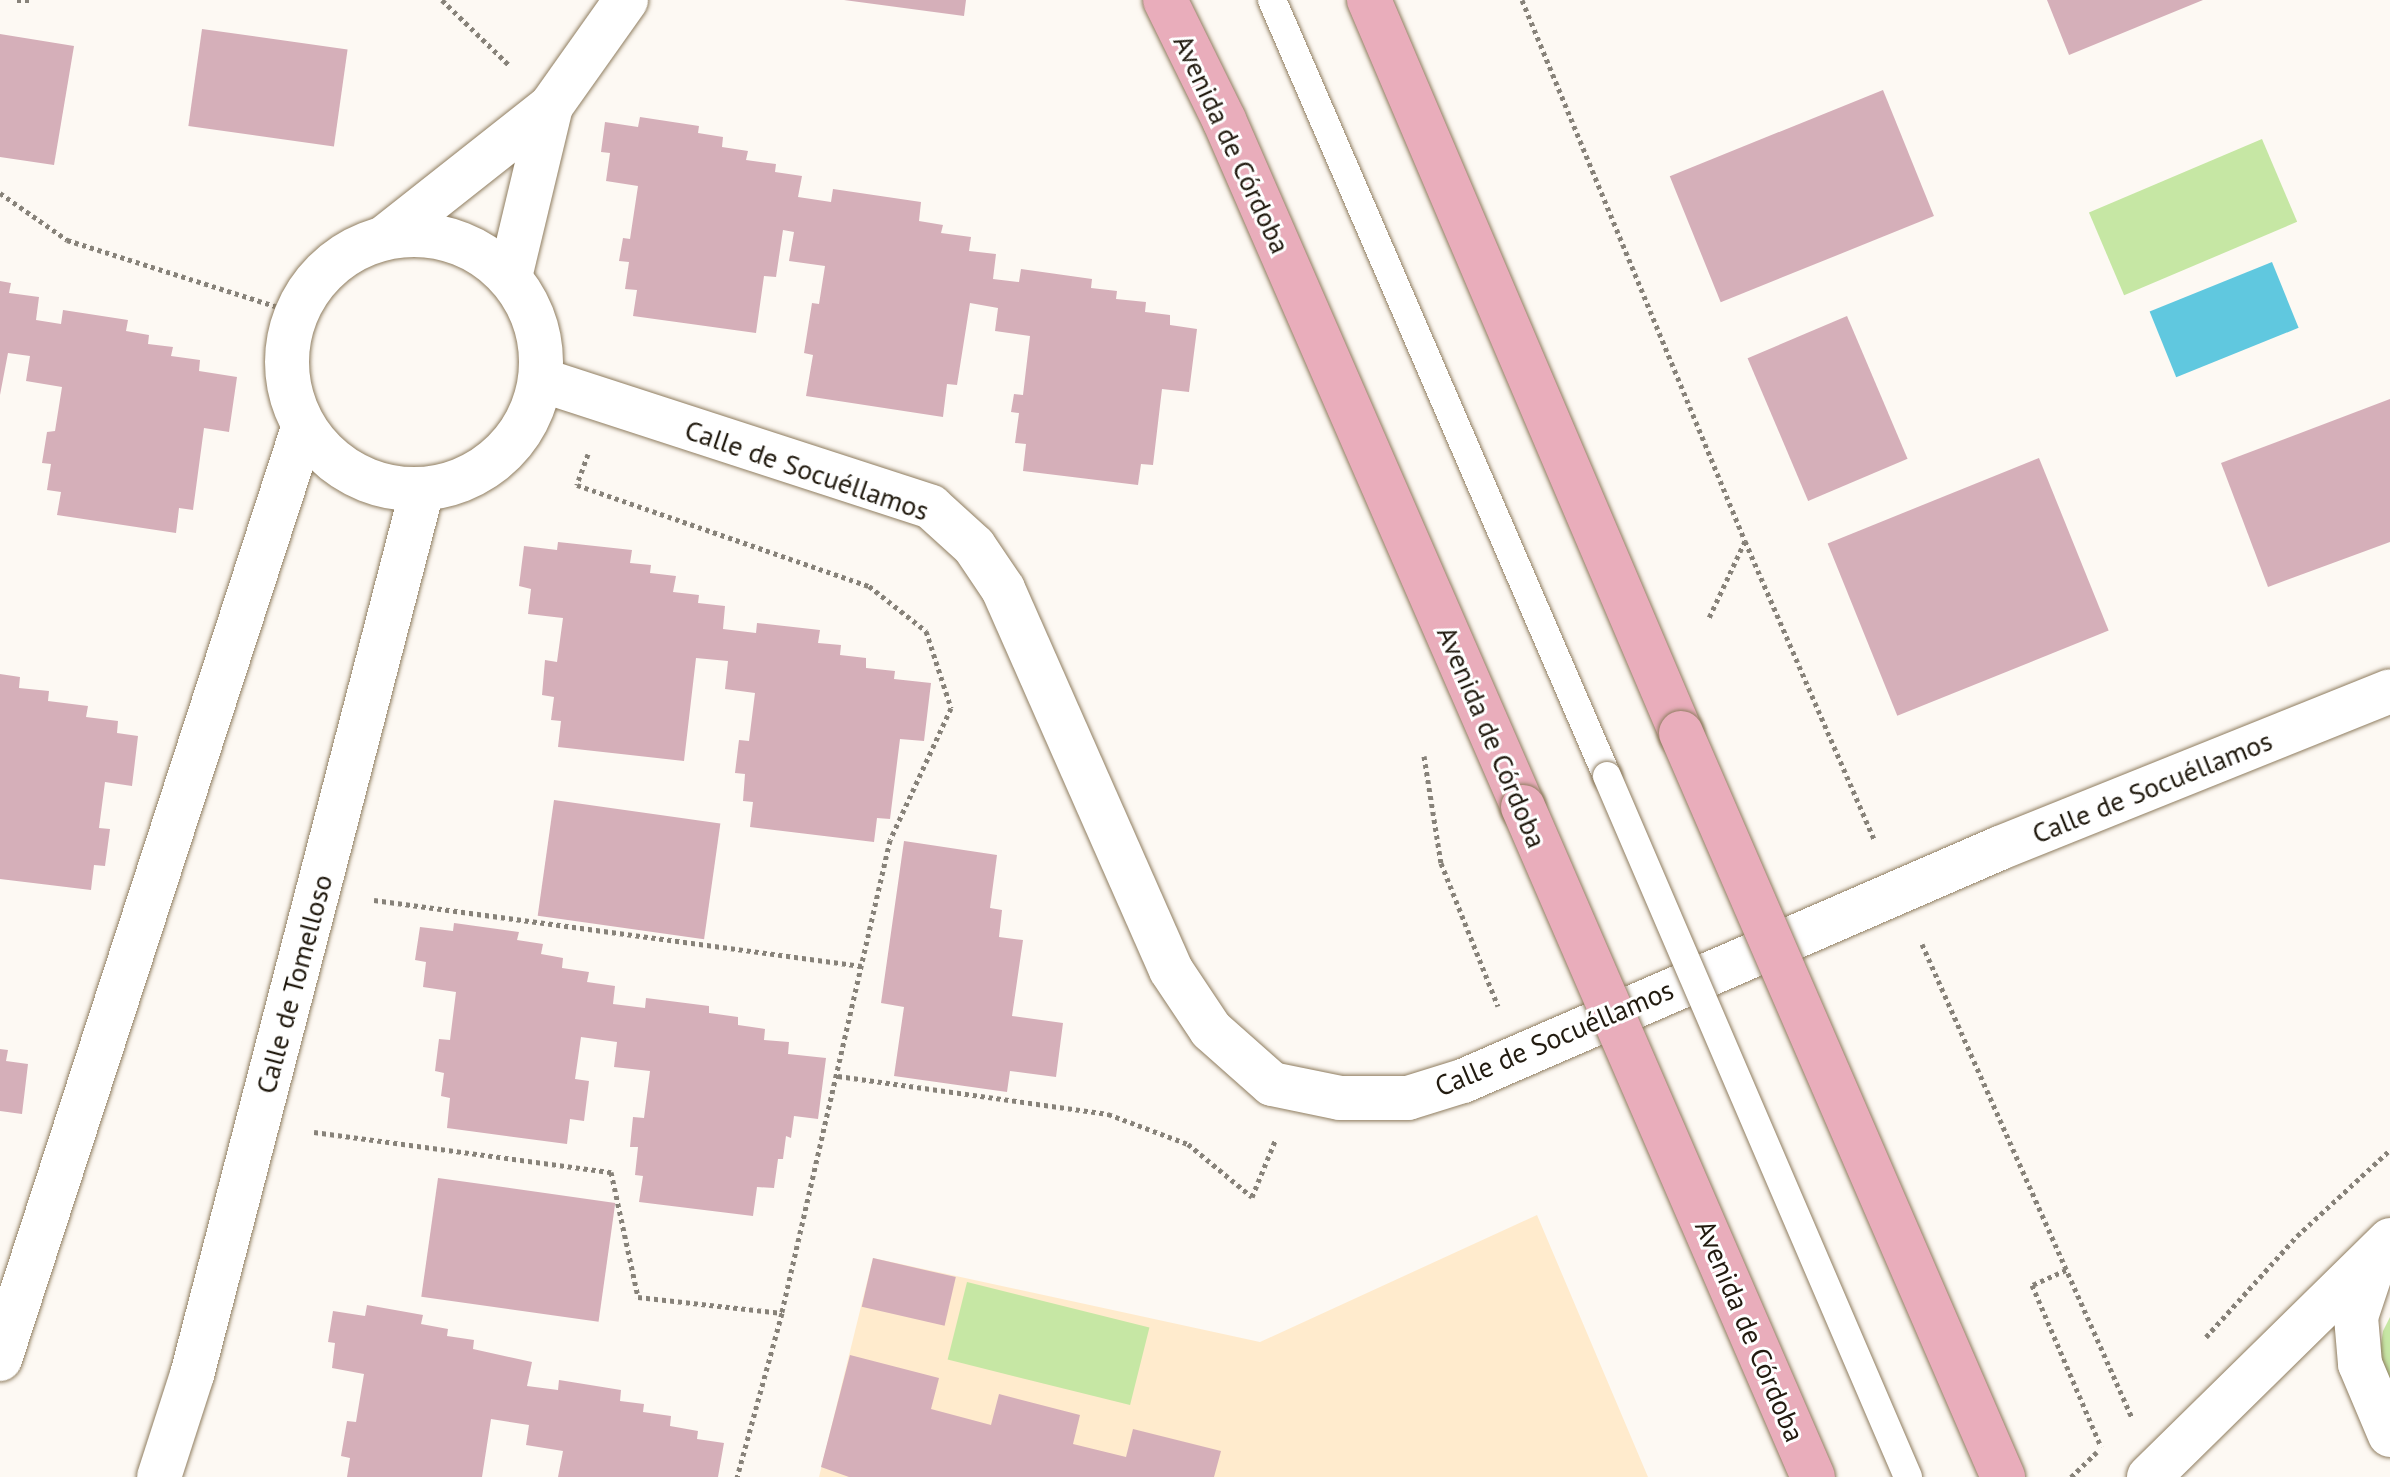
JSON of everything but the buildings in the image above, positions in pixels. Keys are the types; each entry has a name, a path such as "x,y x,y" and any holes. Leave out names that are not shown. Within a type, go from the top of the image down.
{"main road":[{"name":"Avenida de Córdoba","path":"1165,0 1224,120 1813,1477"},
{"path":"1369,0 1681,733 2003,1477"}],"street":[{"path":"384,238 551,106 626,0"},
{"path":"510,277 551,106"},
{"path":"418,235 452,240 484,254 510,277 530,308 541,343 541,380 528,421 501,456 465,480 422,490 387,488 354,477 326,456 303,428 288,387 287,343 302,300 322,272 350,251 384,238 418,235"},
{"name":"Calle de Socuéllamos","path":"541,380 931,507 974,546 1003,589 1171,970 1211,1030 1272,1084 1340,1098 1408,1098 1463,1081 2000,848 2390,691"},
{"path":"0,1359 303,428"},
{"name":"Calle de Tomelloso","path":"159,1477 192,1375 422,490"},
{"path":"2383,1247 2356,1317 2359,1349 2371,1398 2390,1435"},
{"path":"2150,1476 2383,1247"}],"lane":[{"path":"1272,0 1908,1477"}],"path":[{"path":"17,0 29,0"},
{"path":"442,0 551,106"},
{"path":"1522,0 1745,541 1865,818"},
{"path":"0,193 67,240 285,309 302,300"},
{"path":"606,401 577,485 869,586 926,631 951,708 890,840 782,1313 737,1477"},
{"path":"1708,620 1745,541"},
{"path":"1424,756 1441,863 1501,1014"},
{"path":"318,892 862,966"},
{"path":"1921,941 2132,1418"},
{"path":"838,1076 1108,1114 1188,1144 1252,1197 1279,1132"},
{"path":"257,1124 611,1172 638,1297 782,1313"},
{"path":"2204,1339 2297,1236 2390,1150"},
{"path":"2066,1270 2032,1285 2102,1448"},
{"path":"2122,1428 2142,1407"},
{"path":"2071,1477 2112,1438"}],"shaded area":[{"path":"1537,1215 1648,1477 819,1477 873,1258 1260,1342"}],"green space":[{"path":"2262,139 2297,222 2124,295 2089,212"},
{"path":"967,1282 1149,1327 1130,1405 948,1360"},
{"path":"2390,1317 2390,1394 2379,1357 2383,1331"}],"water":[{"path":"2272,262 2299,328 2176,377 2150,311"}]}
